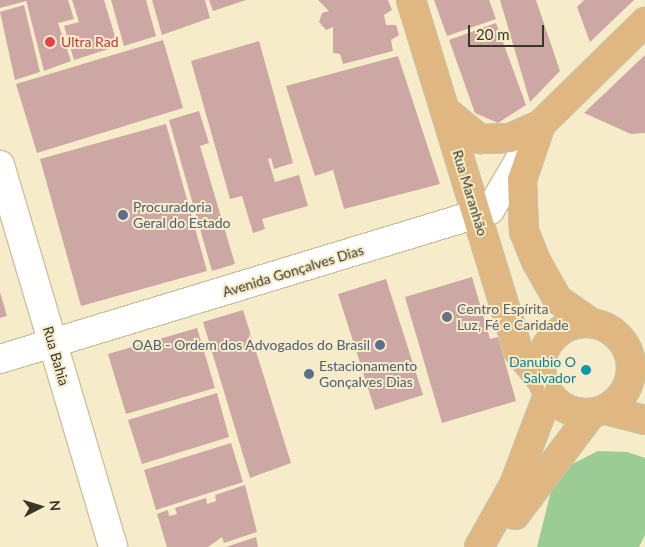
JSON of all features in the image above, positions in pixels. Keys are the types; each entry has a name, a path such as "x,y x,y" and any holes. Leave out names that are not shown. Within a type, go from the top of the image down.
{"main road":[{"name":"Rua Maranhão","path":"411,0 518,351 545,387"},
{"path":"446,111 480,139 510,138 541,124 645,22"},
{"path":"497,547 531,489 598,412 620,398 639,368 626,344 604,326 590,322 558,300 536,261 520,212 524,167 541,124"},
{"path":"478,547 514,485 545,387 541,362 548,346 573,325 590,322"},
{"path":"545,387 575,414 598,412 645,420"}],"street":[{"name":"Avenida Gonçalves Dias","path":"0,358 490,210 541,124"},
{"name":"Rua Bahia","path":"0,165 113,547"}],"green space":[{"path":"598,451 627,452 645,458 645,535 639,547 537,547 552,487 572,464"}],"building":[{"path":"0,0 26,0 26,1 0,8"},
{"name":"Ultra Rad","path":"26,0 68,0 74,19 58,23 71,61 44,71"},
{"path":"72,0 104,0 118,46 74,60 64,26 79,22"},
{"path":"111,0 146,0 156,36 124,46"},
{"path":"152,0 205,0 210,18 162,35"},
{"path":"209,0 246,0 213,11"},
{"path":"318,0 388,0 392,10 384,15 386,25 396,25 399,35 391,40 393,51 343,64 340,54 333,53 333,27 326,30 319,22 322,13 329,11"},
{"path":"434,0 489,0 496,19 447,36"},
{"path":"500,0 536,0 560,71 530,102"},
{"path":"584,0 634,0 590,42 577,7"},
{"path":"24,5 40,72 15,80 0,12"},
{"path":"496,23 526,105 498,123 475,113 449,40"},
{"path":"163,40 183,108 37,153 16,84"},
{"path":"259,41 293,163 274,169 271,158 268,159 275,182 299,175 308,206 262,219 265,229 253,233 242,196 230,199 191,61"},
{"path":"645,55 645,133 631,134 584,113"},
{"path":"398,56 440,184 344,209 333,170 315,176 286,86"},
{"path":"199,111 209,143 200,146 235,264 212,271 169,120"},
{"name":"Procuradoria Geral do Estado","path":"166,124 207,271 81,306 40,159"},
{"name":"Centro Espírita Luz, Fé e Caridade","path":"472,277 490,339 498,337 516,401 442,423 405,297"},
{"name":"OAB - Ordem dos Advogados do Brasil","path":"386,279 423,395 375,410 338,294"},
{"path":"0,292 7,316 0,318"},
{"path":"243,310 291,463 250,478 203,322"},
{"path":"197,328 215,388 126,414 108,354"},
{"path":"217,393 229,437 142,464 128,420"},
{"path":"231,443 243,482 156,510 144,470"},
{"path":"245,485 257,532 224,543 222,537 208,547 167,547 157,514 168,510 169,516 177,514 175,508 206,498 207,504 216,501 215,495"},
{"path":"256,537 258,547 226,547"}],"place":[{"name":"Ultra Rad","path":"50,42"},
{"name":"Procuradoria Geral do Estado","path":"123,215"},
{"name":"Centro Espírita Luz, Fé e Caridade","path":"447,317"},
{"name":"OAB - Ordem dos Advogados do Brasil","path":"380,345"},
{"name":"Danubio O Salvador","path":"586,370"},
{"name":"Estacionamento Gonçalves Dias","path":"309,374"}]}
